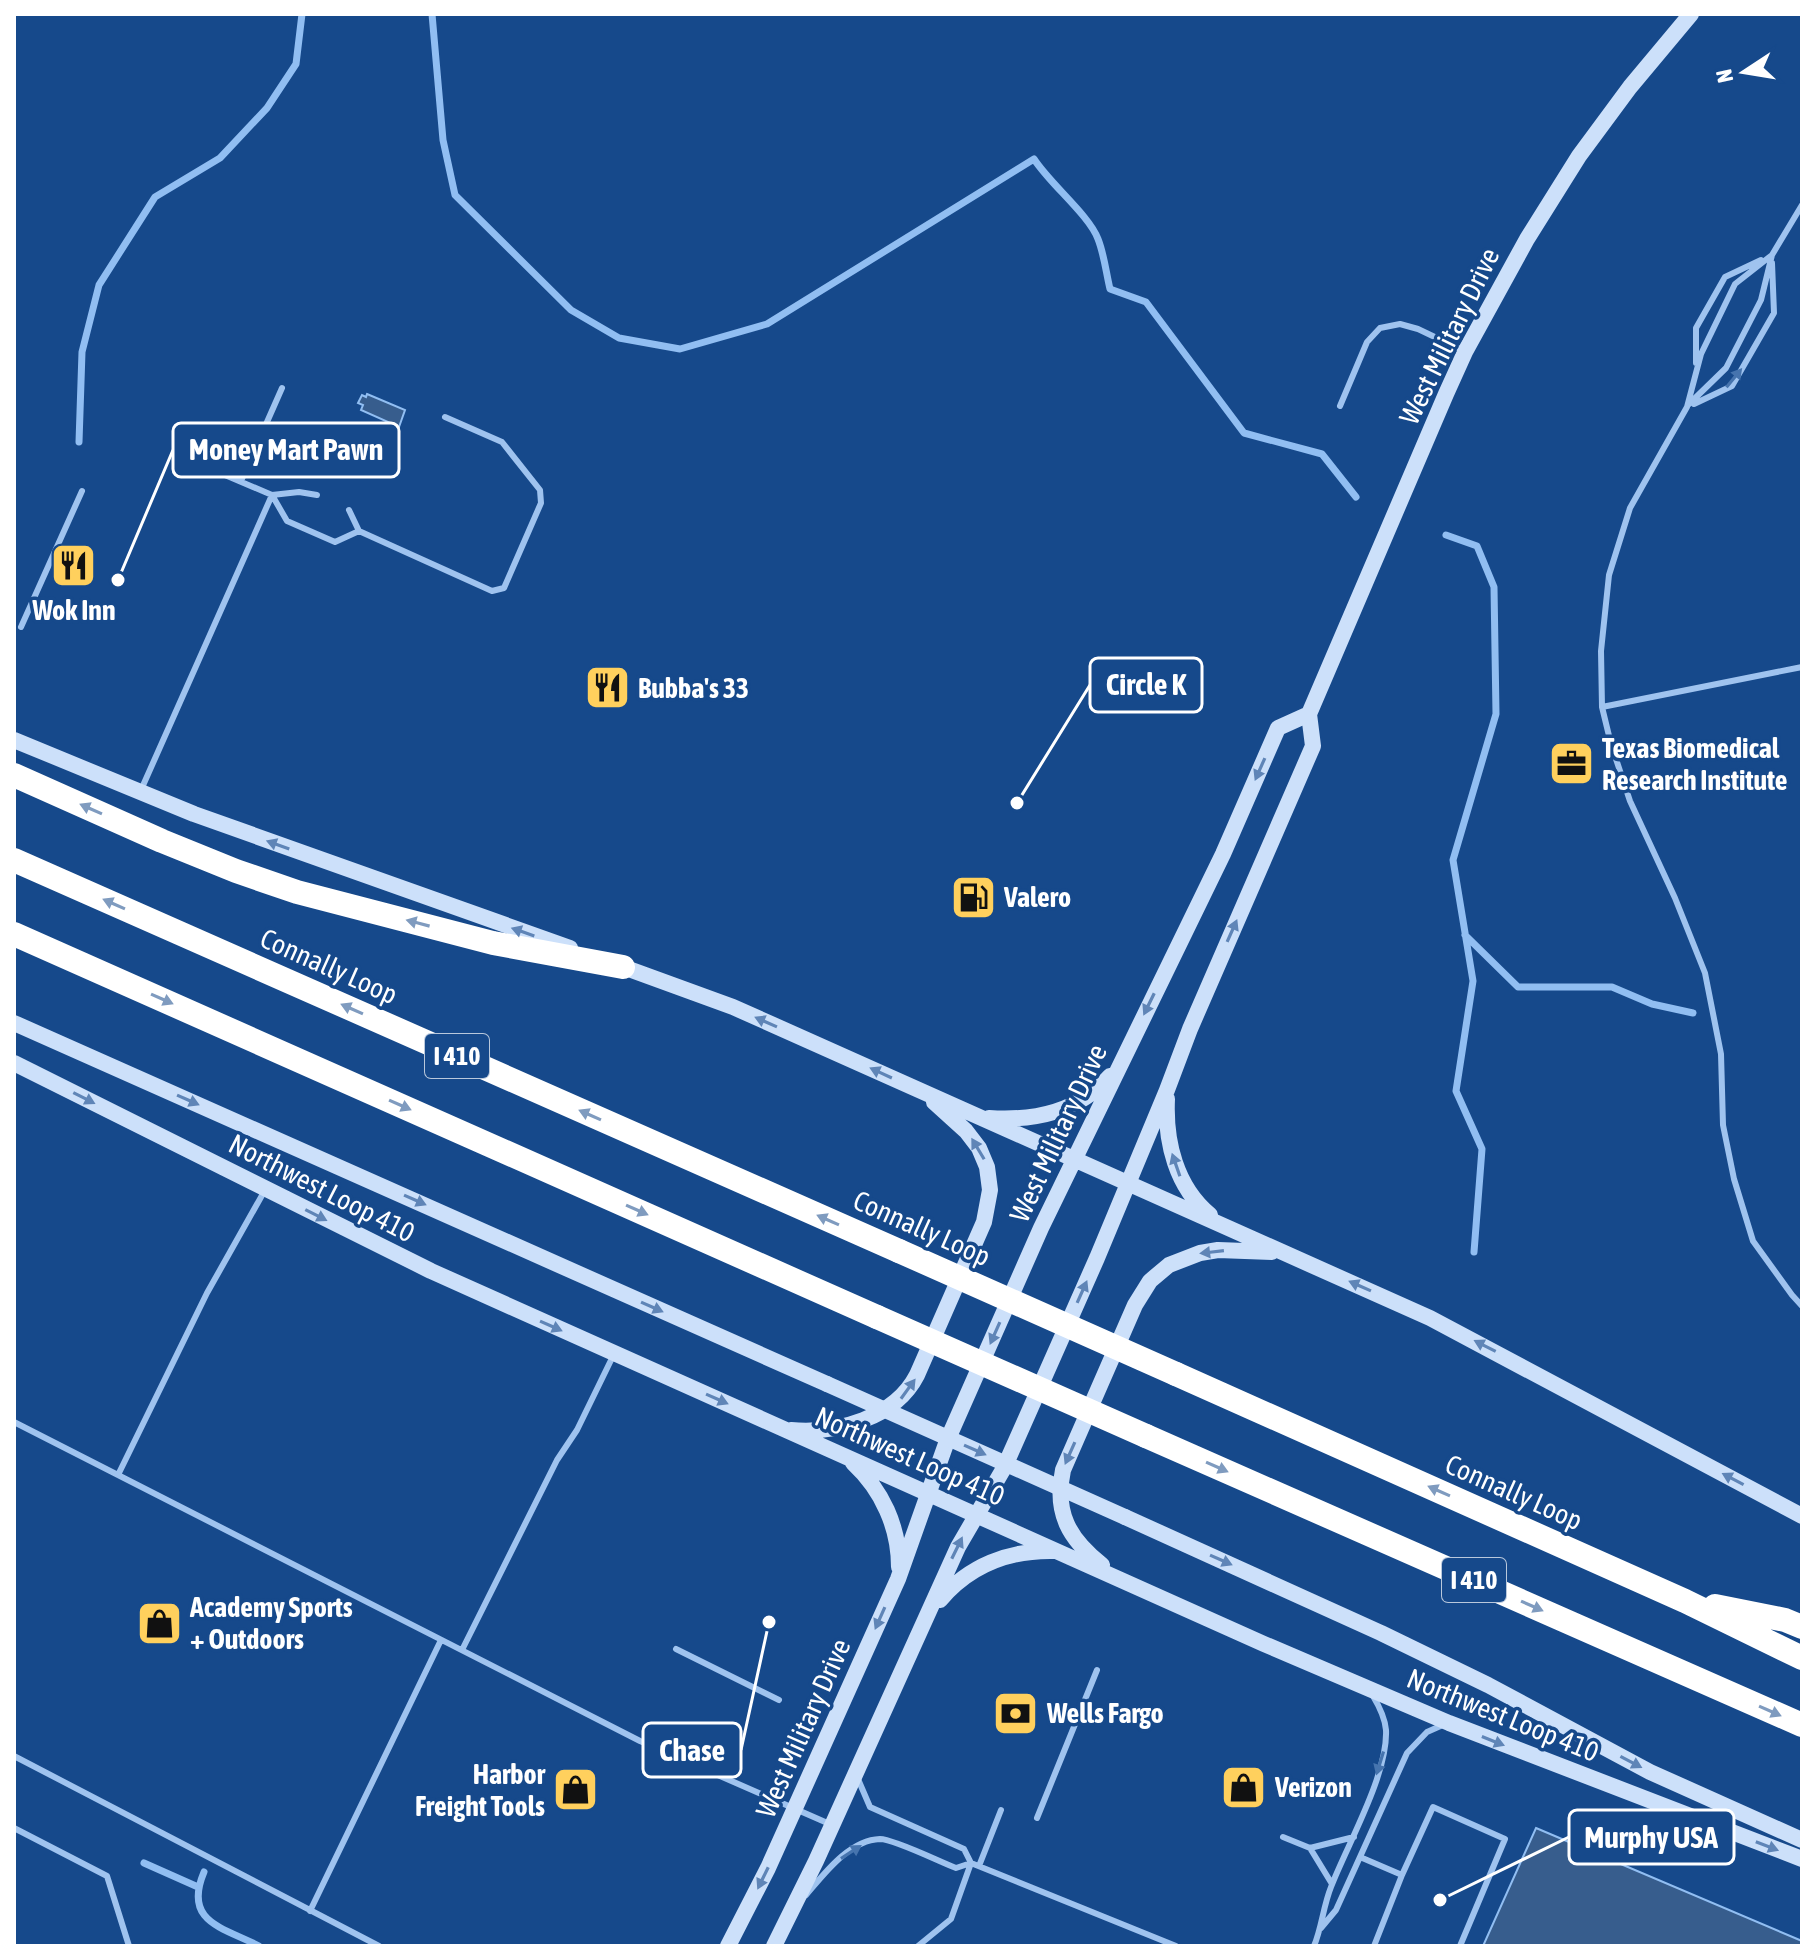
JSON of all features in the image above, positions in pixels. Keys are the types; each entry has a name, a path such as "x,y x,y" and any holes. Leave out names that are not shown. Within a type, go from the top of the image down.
{"highway":[{"path":"14,775 187,851 297,892 493,943 623,967"},
{"name":"Connally Loop","path":"14,860 1685,1601 1802,1658"},
{"name":"I 410","path":"14,934 1802,1725"},
{"path":"14,944 45,948"},
{"path":"1685,1601 1785,1620 1802,1627"}],"main road":[{"name":"West Military Drive","path":"774,1946 962,1537 1004,1468 1313,746 1309,714 1465,352 1527,239 1579,156 1630,87 1691,14"},
{"name":"West Military Drive","path":"728,1946 795,1808 898,1579 947,1441 1073,1160 1223,854 1278,728 1309,714"},
{"path":"14,740 140,794 733,1007 1454,1330 1802,1516"},
{"path":"14,1023 1395,1639 1650,1772 1802,1840"},
{"path":"981,1118 1037,1117 1066,1109 1100,1086 1124,1055"},
{"name":"Northwest Loop 410","path":"14,1063 431,1271 614,1354 1369,1689 1449,1723 1802,1859"},
{"path":"1167,1090 1169,1138 1180,1178 1200,1208 1220,1224"},
{"path":"786,1429 800,1431 862,1420 889,1408 905,1394 917,1375 984,1222 990,1190 983,1157 966,1131 925,1093"},
{"path":"1126,1581 1077,1543 1062,1510 1060,1485 1063,1470 1135,1305 1158,1273 1190,1256 1218,1250 1289,1254"},
{"path":"842,1455 862,1472 884,1503 899,1553 898,1579"},
{"path":"923,1624 950,1588 973,1570 997,1559 1059,1551"}],"lane":[{"path":"1687,407 1726,368 1761,300 1772,255 1802,205"},
{"path":"1696,373 1696,328 1725,277 1772,255"},
{"path":"1772,255 1735,284 1701,354 1687,407 1630,508 1609,575 1601,651 1602,707 1630,801 1675,898 1705,973 1721,1054 1723,1125 1734,1179 1753,1241 1802,1306"},
{"path":"1687,407 1732,386 1774,313 1772,255"},
{"path":"1340,406 1367,342 1380,328 1400,324 1409,326 1465,352"},
{"path":"241,481 282,388"},
{"path":"349,510 359,531 492,591 504,588 541,503 540,490 502,442 445,417"},
{"path":"178,455 272,495 299,492 317,495"},
{"path":"21,627 82,491"},
{"path":"272,495 287,521 335,542 359,531"},
{"path":"140,794 272,495"},
{"path":"1602,707 1802,667"},
{"path":"118,1475 207,1293 265,1189"},
{"path":"462,1650 614,1354"},
{"path":"14,1422 640,1741 832,1825"},
{"path":"310,1911 441,1640"},
{"path":"676,1649 779,1700"},
{"path":"1037,1818 1097,1670"},
{"path":"1314,1946 1332,1884 1354,1837 1383,1757 1386,1727 1369,1689"},
{"path":"1321,1928 1336,1910 1407,1753 1427,1732 1449,1723"},
{"path":"14,1756 379,1946"},
{"path":"855,1772 870,1807 964,1849 971,1863 951,1919 918,1946"},
{"path":"1374,1946 1433,1807 1505,1839 1460,1946"},
{"path":"979,1866 1001,1810"},
{"path":"14,1828 107,1876 129,1946"},
{"path":"1283,1837 1310,1848 1354,1837"},
{"path":"795,1906 836,1861 869,1841 883,1839 956,1868 971,1863 1176,1946"},
{"path":"1310,1848 1332,1884"},
{"path":"1360,1857 1402,1875"}],"water":[{"path":"367,394 405,410 399,427 361,410 363,405 358,403 362,395 366,397"},
{"path":"1536,1828 1802,1941 1802,1946 1483,1946"}],"waterway":[{"path":"79,442 82,352 99,285 155,197 220,158 267,108 296,64 302,14"},
{"path":"432,14 443,140 455,195 571,310 619,338 680,349 767,324 1034,159 1093,230 1102,251 1110,289 1146,302 1244,433 1322,454 1356,497"},
{"path":"1446,535 1477,546 1494,587 1496,714 1453,860 1473,981 1456,1091 1482,1149 1474,1252"},
{"path":"1465,935 1518,987 1612,987 1652,1004 1693,1013"},
{"path":"144,1863 198,1887"},
{"path":"204,1872 199,1889 202,1912 220,1927 259,1946"}],"place":[{"name":"Wok Inn","path":"74,566"},
{"name":"Money Mart Pawn","path":"118,580"},
{"name":"Bubba's 33","path":"607,688"},
{"name":"Texas Biomedical Research Institute","path":"1571,764"},
{"name":"Circle K","path":"1017,803"},
{"name":"Valero","path":"973,897"},
{"name":"Chase","path":"769,1622"},
{"name":"Academy Sports + Outdoors","path":"159,1623"},
{"name":"Wells Fargo","path":"1016,1713"},
{"name":"Verizon","path":"1244,1787"},
{"name":"Harbor Freight Tools","path":"576,1790"},
{"name":"Murphy USA","path":"1440,1900"}]}
